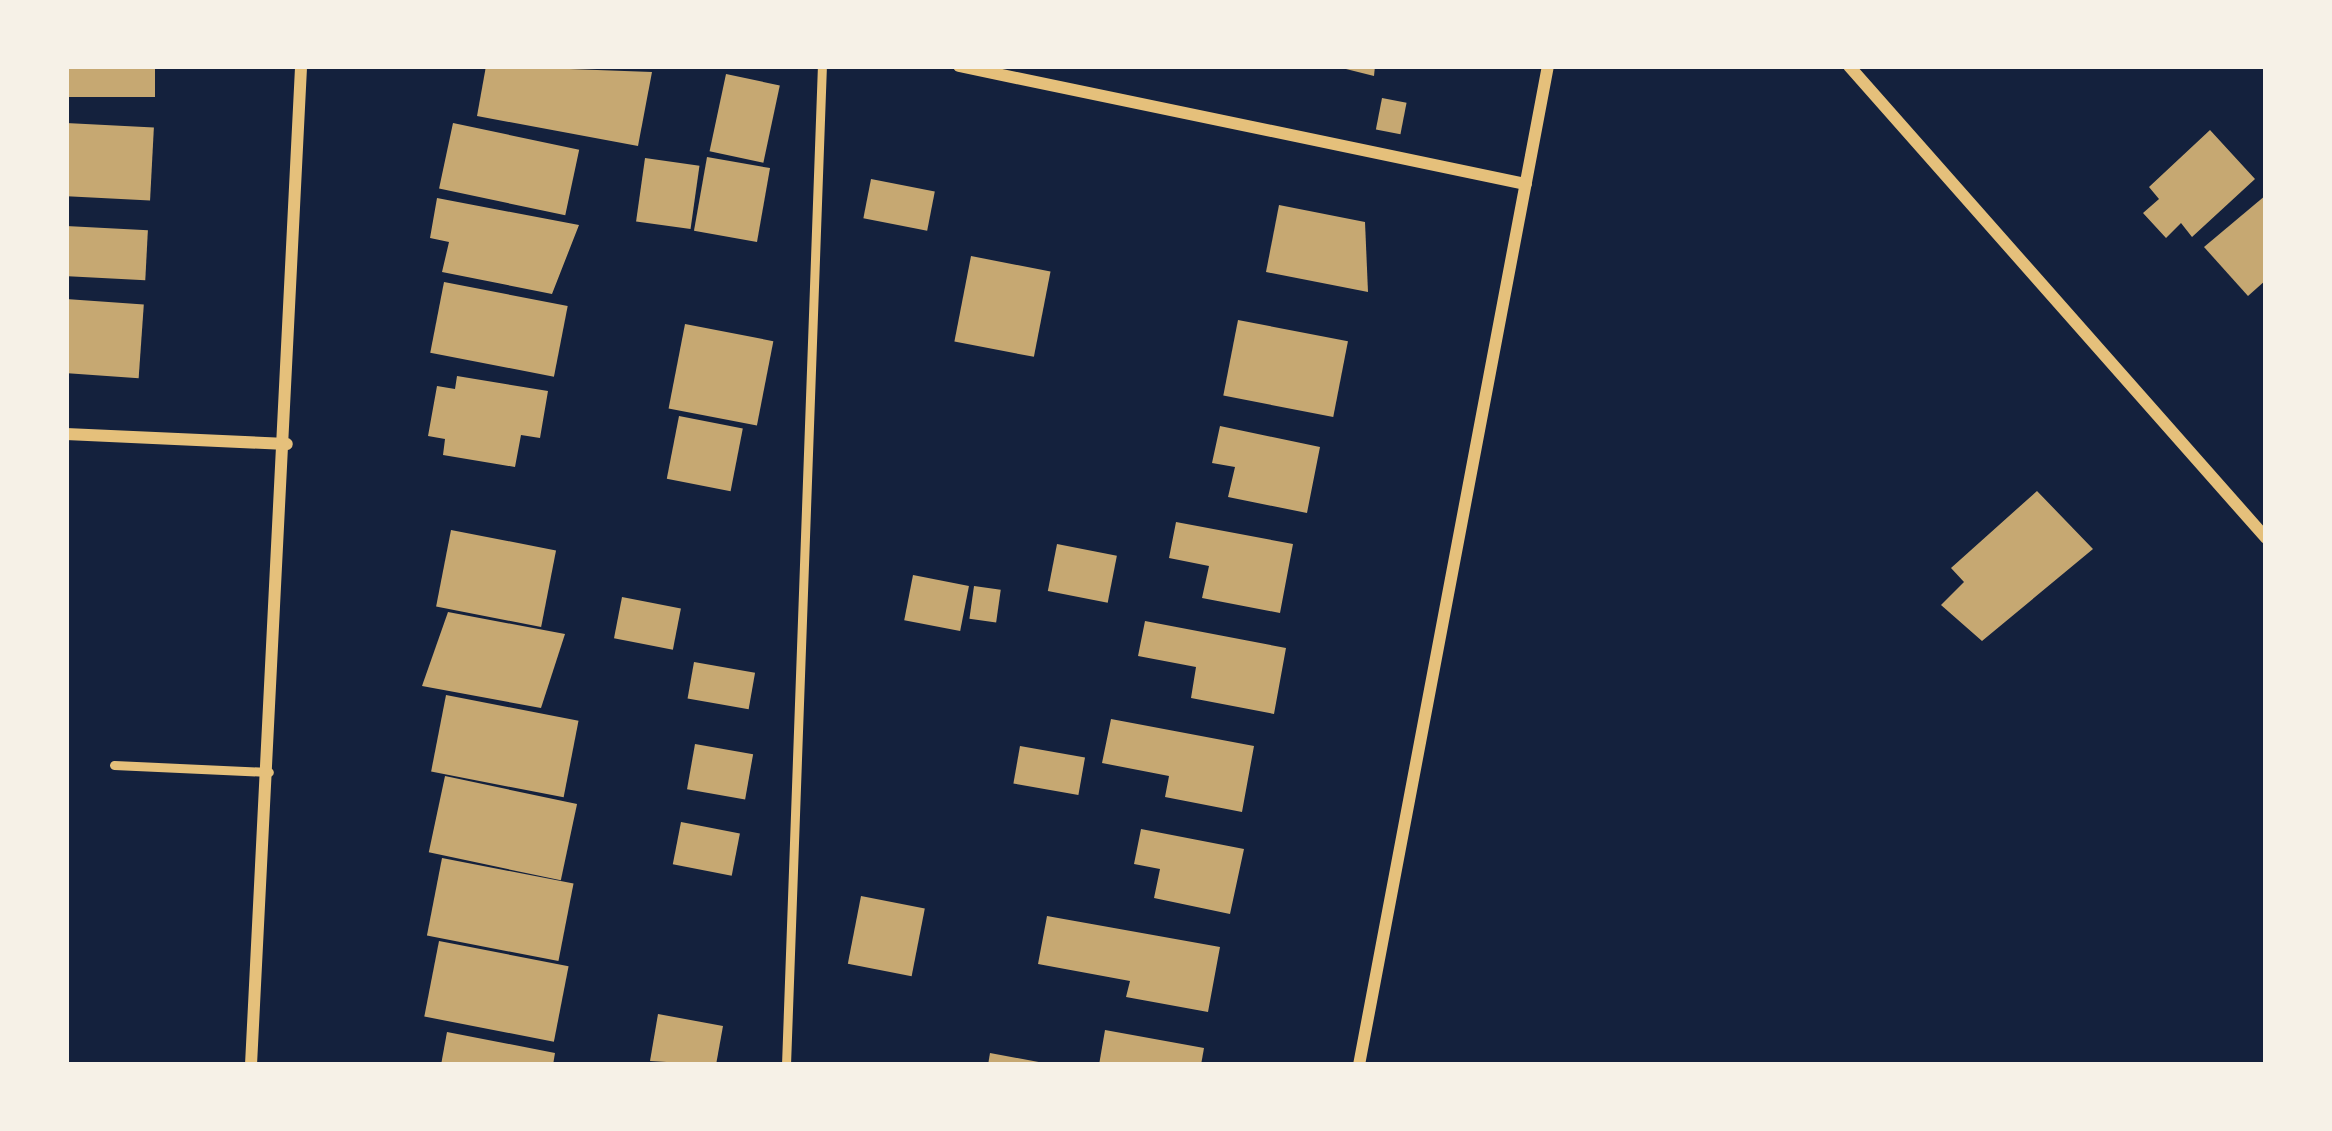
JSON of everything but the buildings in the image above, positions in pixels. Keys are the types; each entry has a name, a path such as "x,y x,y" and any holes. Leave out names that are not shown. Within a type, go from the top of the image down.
{"street":[{"path":"251,1065 287,444 301,66"},
{"path":"959,66 1526,184"},
{"path":"1359,1065 1548,66"},
{"path":"1849,66 2266,538"},
{"path":"66,434 287,444"}],"lane":[{"path":"786,1065 823,66"},
{"path":"114,765 269,772"}]}
